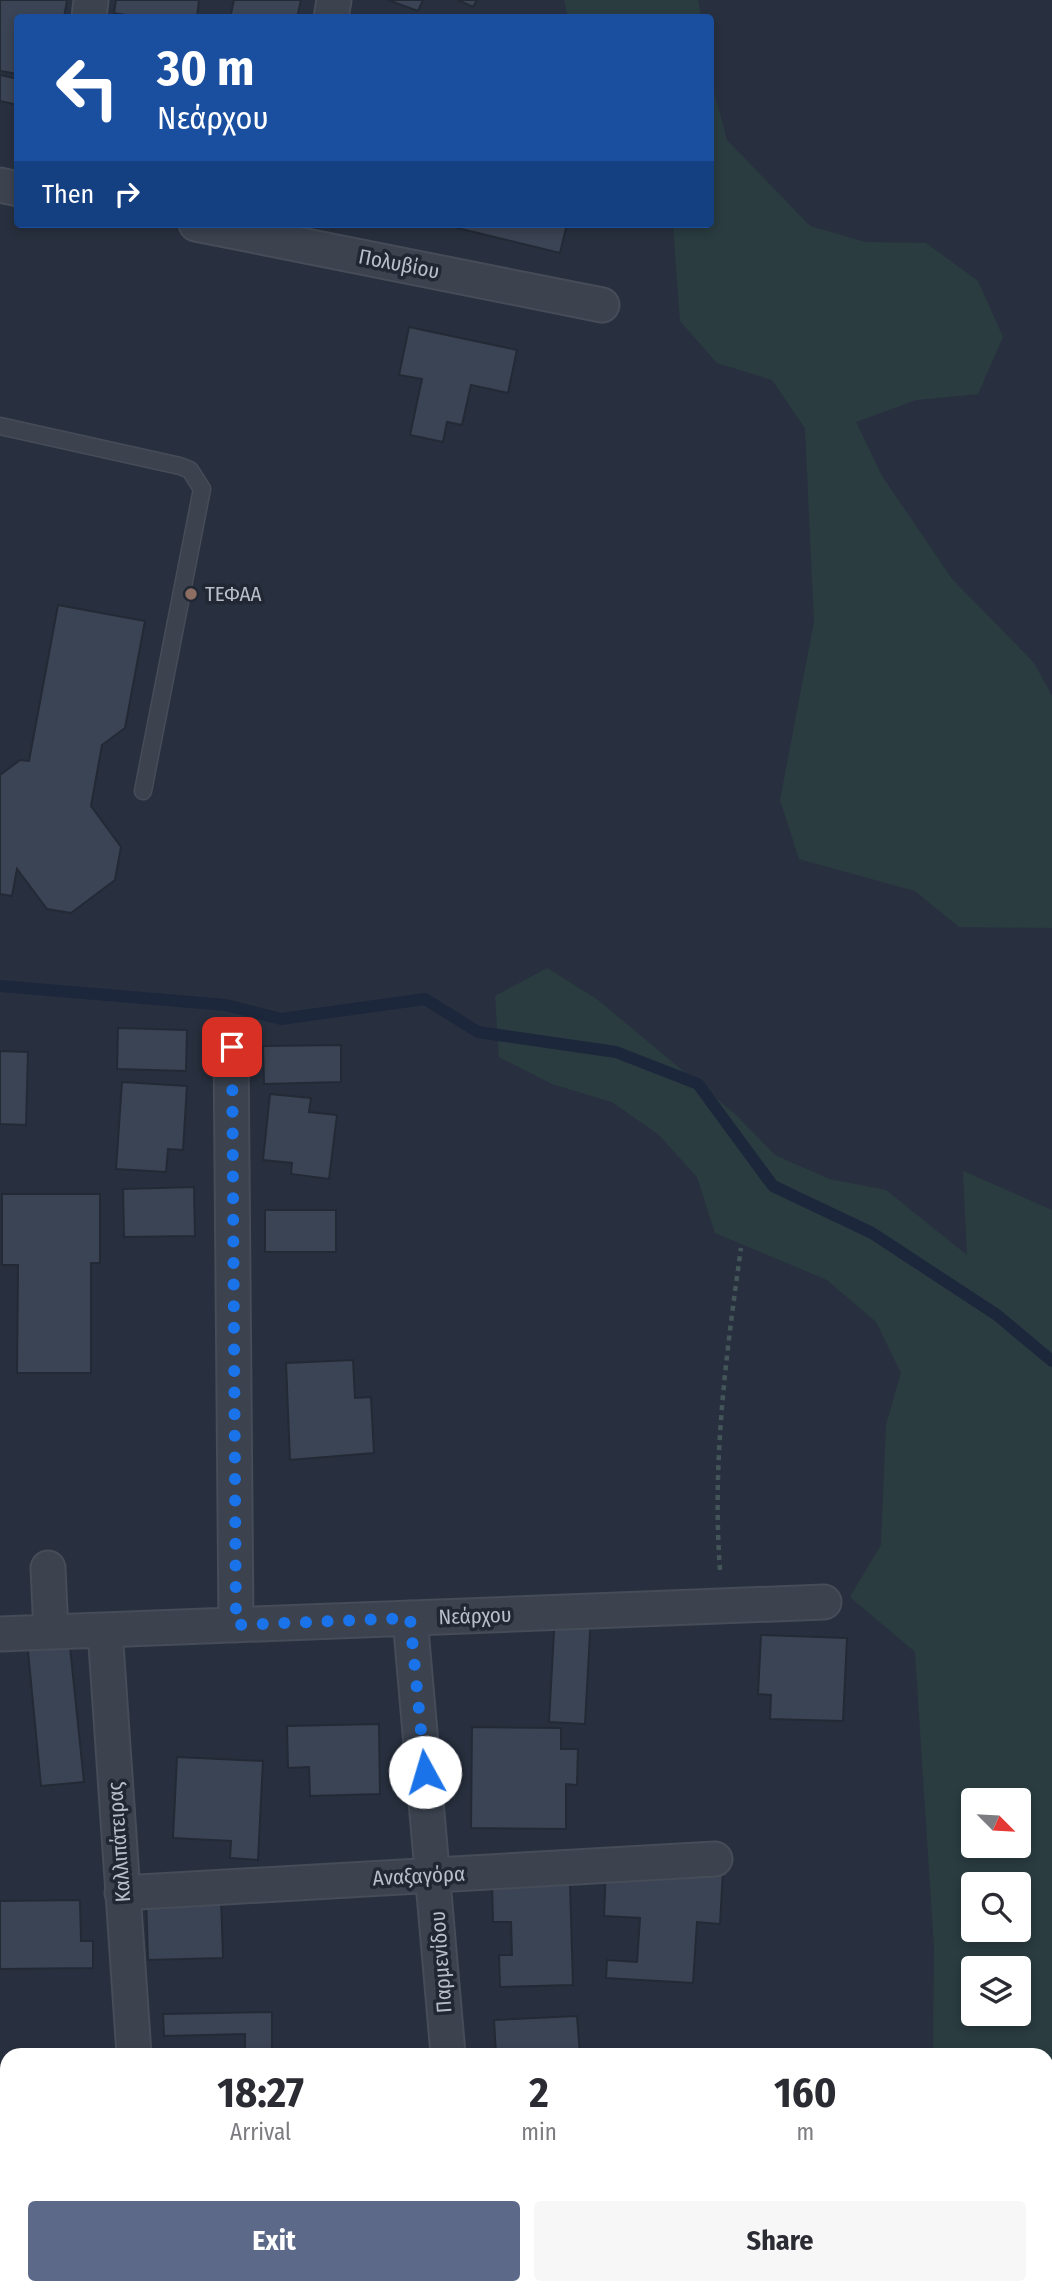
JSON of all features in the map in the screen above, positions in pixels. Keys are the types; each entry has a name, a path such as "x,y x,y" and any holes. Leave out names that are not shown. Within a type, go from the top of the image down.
{"street":[{"name":"Πολυβίου","path":"237,228 289,233 602,304"},
{"path":"232,1047 236,1625"},
{"path":"48,1568 51,1632"},
{"name":"Νεάρχου","path":"0,1634 824,1602"},
{"name":"Παρμενίδου","path":"410,1618 448,2048"},
{"name":"Καλλιπάτειρας","path":"104,1630 134,2048"},
{"name":"Αναξαγόρα","path":"122,1893 715,1859"}],"lane":[{"path":"0,426 180,466 190,470 202,489 143,791"}],"path":[{"path":"723,1606 716,1523 720,1442 725,1365 741,1248"}],"shaded area":[{"path":"564,0 698,0 700,14 567,14"},
{"path":"714,92 727,140 810,226 865,242 926,243 978,281 1003,337 978,394 916,400 856,422 882,476 952,579 1034,663 1052,696 1052,928 959,927 915,891 799,859 780,800 814,622 805,428 772,380 717,363 680,321 673,228 714,228"},
{"path":"547,968 598,1000 736,1115 775,1155 829,1179 886,1190 967,1255 963,1171 1052,1210 1052,2048 933,2048 934,1947 915,1652 850,1597 881,1545 886,1425 901,1373 876,1322 827,1280 715,1233 697,1177 659,1135 612,1102 552,1084 499,1057 495,996"}],"building":[{"path":"0,0 67,0 65,14 14,14 14,73 0,71"},
{"path":"116,0 199,0 197,14 114,13"},
{"path":"234,0 301,0 298,14 231,14"},
{"path":"388,0 423,0 418,11"},
{"path":"458,0 477,0 473,7"},
{"path":"0,75 14,78 14,104 0,101"},
{"path":"457,228 566,228 560,253"},
{"path":"409,327 517,350 508,393 471,385 462,425 447,422 443,442 410,435 422,379 399,375"},
{"path":"58,605 145,621 125,728 102,745 91,806 121,847 115,880 71,913 47,909 17,869 12,896 0,894 0,775 20,760 29,761"},
{"path":"118,1028 187,1030 186,1071 117,1069"},
{"path":"341,1045 341,1082 264,1084 263,1046"},
{"path":"0,1051 28,1052 26,1125 0,1124"},
{"path":"122,1082 187,1086 183,1150 168,1149 166,1172 116,1169"},
{"path":"270,1094 311,1098 309,1112 337,1115 329,1179 291,1174 292,1163 263,1160"},
{"path":"194,1187 195,1236 124,1237 123,1189"},
{"path":"2,1194 100,1194 100,1263 91,1263 91,1373 17,1373 18,1265 2,1265"},
{"path":"265,1210 336,1210 336,1252 265,1252"},
{"path":"353,1360 355,1398 371,1397 374,1453 290,1460 286,1363"},
{"path":"555,1613 591,1615 585,1724 549,1722"},
{"path":"761,1635 847,1638 843,1721 770,1719 771,1695 758,1694"},
{"path":"69,1637 84,1782 41,1786 27,1641"},
{"path":"379,1724 380,1794 310,1796 309,1767 288,1768 287,1726"},
{"path":"472,1727 561,1728 561,1749 578,1749 577,1785 566,1784 566,1829 471,1828"},
{"path":"177,1757 263,1761 258,1860 230,1858 231,1841 173,1838"},
{"path":"606,1866 723,1872 720,1924 697,1922 693,1983 606,1978 607,1960 637,1962 640,1918 604,1916"},
{"path":"570,1882 573,1985 500,1987 499,1955 512,1955 511,1922 493,1922 492,1885"},
{"path":"221,1896 223,1958 148,1960 146,1898"},
{"path":"80,1900 81,1941 93,1941 93,1968 0,1969 0,1901"},
{"path":"272,2012 272,2048 245,2048 245,2034 164,2036 163,2014"},
{"path":"577,2016 580,2048 496,2048 494,2020"}],"waterway":[{"path":"0,986 226,1005 281,1019 425,999 478,1032 616,1052 698,1084 773,1186 872,1233 997,1315 1052,1361"}],"place":[{"name":"ΤΕΦΑΑ","path":"191,594"}],"route":[{"path":"232,1047 236,1625 410,1618 425,1772"}]}
